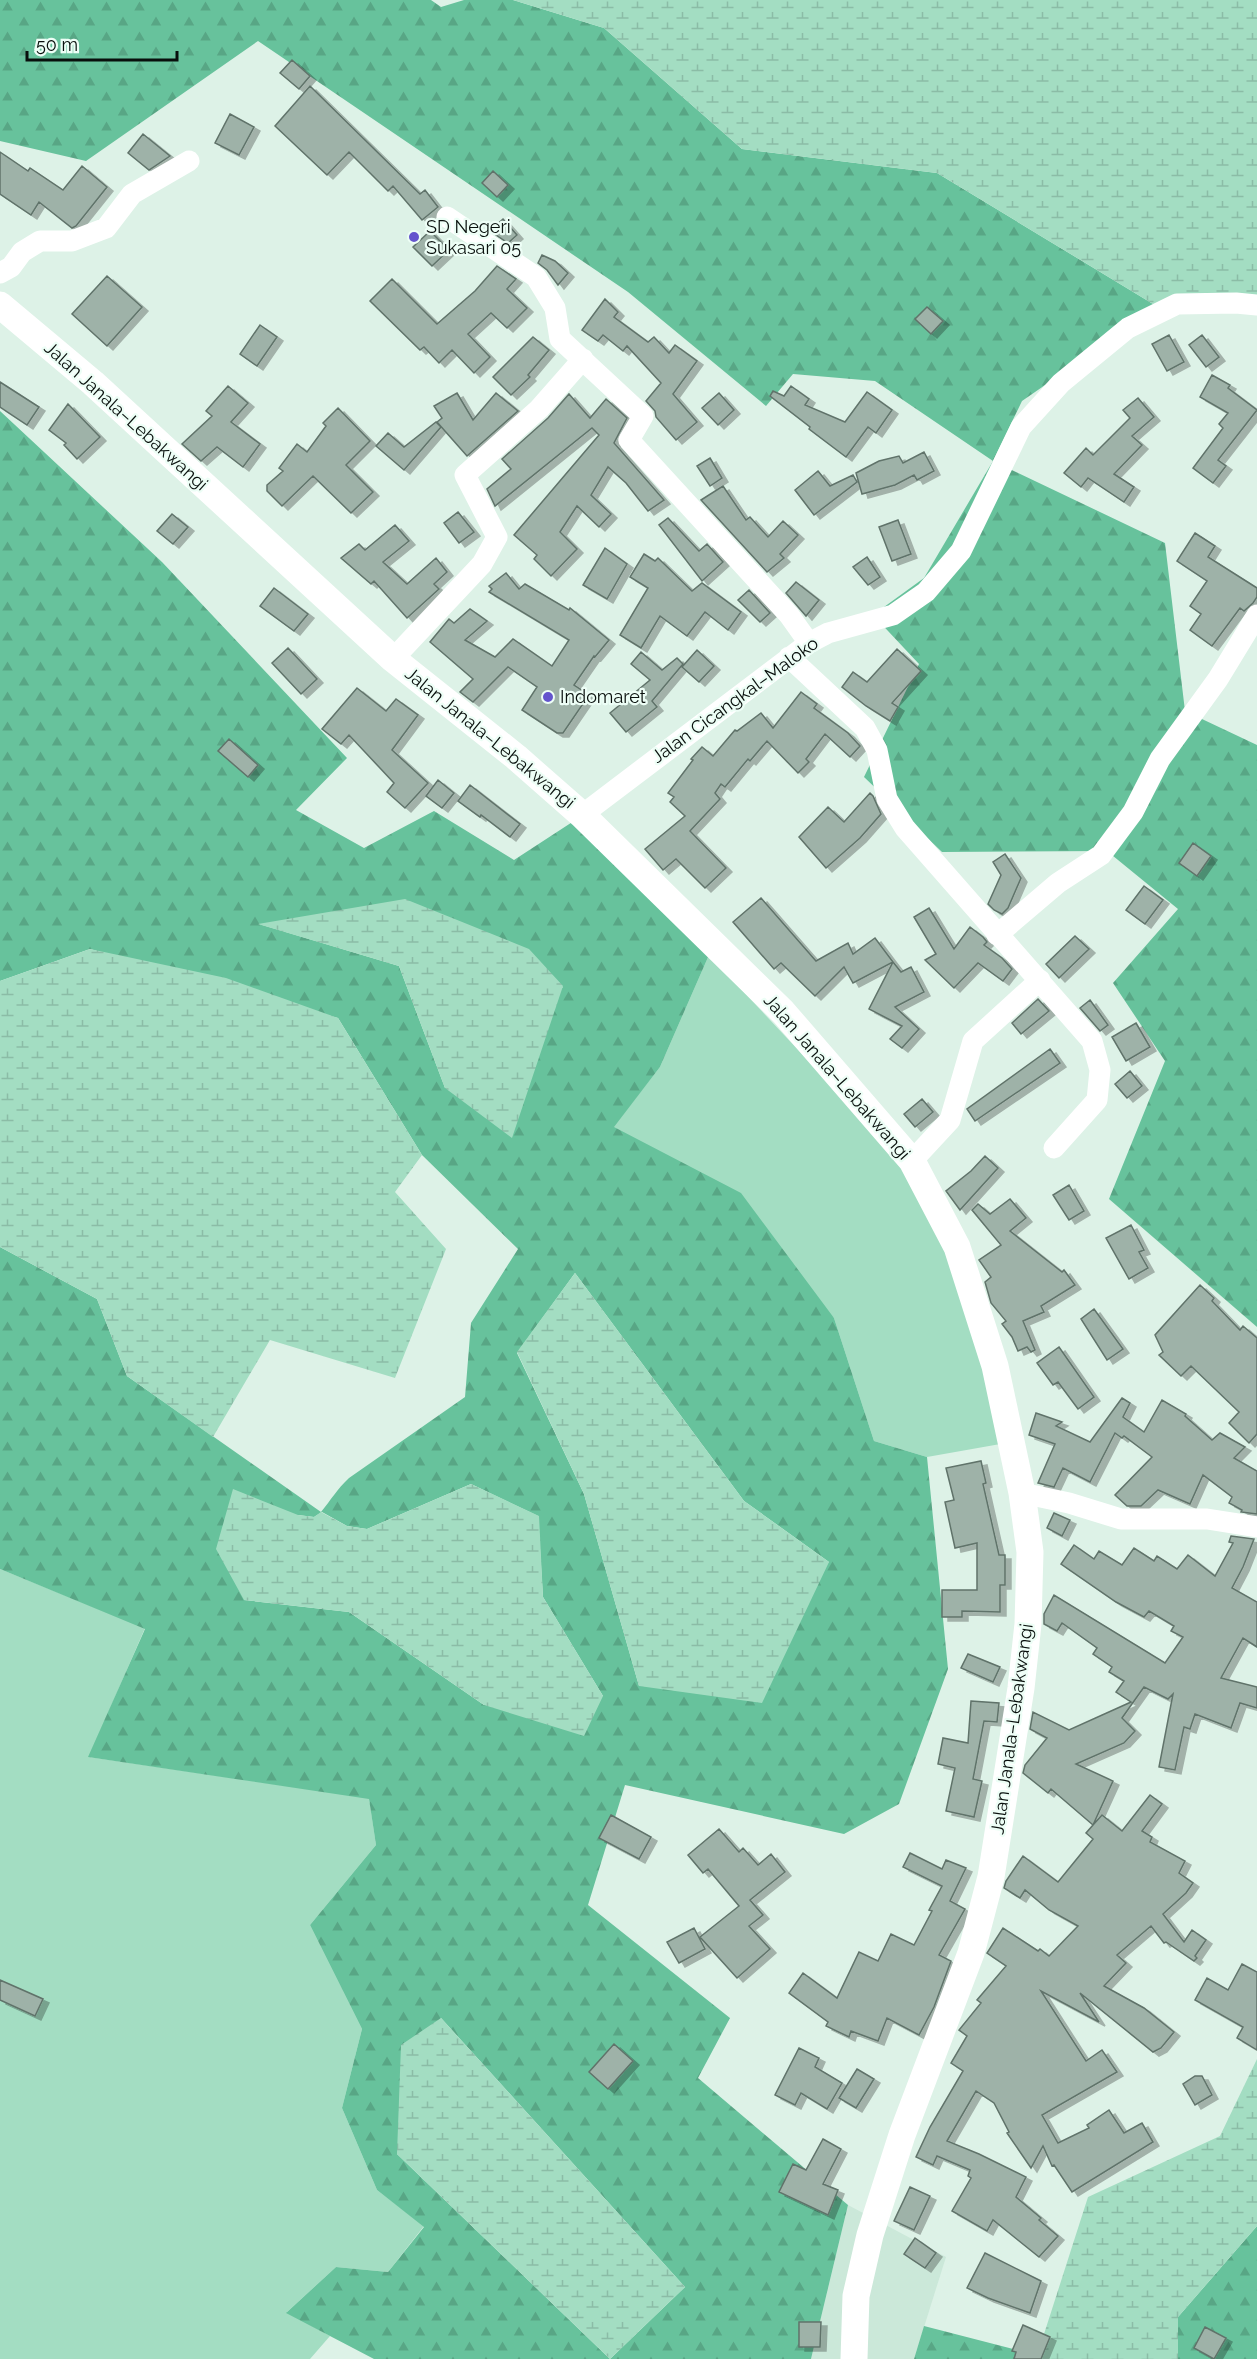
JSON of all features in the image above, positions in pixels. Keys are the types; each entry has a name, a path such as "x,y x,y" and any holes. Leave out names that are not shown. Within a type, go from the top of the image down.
{"main road":[{"name":"Jalan Janala–Lebakwangi","path":"0,305 93,383 393,659 516,757 582,815 783,1012 912,1161 957,1247 994,1366 1022,1493 1030,1552 1028,1624 1021,1688 991,1877 971,1953 902,2135 870,2235 856,2296 854,2359"}],"street":[{"path":"0,273 10,267 22,252 40,241 72,241 106,228 132,194 189,161"},
{"path":"447,217 536,277 555,308 560,339 644,416 629,440 789,615 809,644"},
{"name":"Jalan Cicangkal–Maloko","path":"582,815 809,644 828,633 893,615 926,592 961,551 1021,428 1061,383 1128,328 1177,304 1257,305"},
{"path":"393,659 482,564 497,537 465,475 539,410 583,359"},
{"path":"997,935 1058,883 1101,855 1133,812 1160,759 1218,679 1257,615"},
{"path":"789,657 865,728 877,750 887,799 905,828 1092,1041 1100,1070 1097,1100 1054,1148"},
{"path":"912,1161 950,1120 973,1041 1040,980"},
{"path":"1022,1493 1120,1519 1207,1519 1257,1527"}],"shaded area":[{"path":"848,2205 946,2257 914,2359 811,2359"}],"green space":[{"path":"0,0 431,0 441,7 464,0 513,0 604,28 742,149 937,173 1158,307 1022,401 993,461 875,381 793,374 766,406 628,292 258,41 86,161 0,141"},
{"path":"513,0 1257,0 1257,308 1158,307 937,173 742,149 604,28"},
{"path":"0,411 162,562 347,758 296,810 364,848 434,811 514,860 580,817 709,955 660,1067 614,1127 741,1193 834,1318 874,1441 927,1457 948,1669 899,1804 844,1834 625,1785 588,1905 730,2018 698,2078 848,2205 811,2359 610,2359 374,2359 286,2313 336,2267 388,2272 424,2227 377,2190 342,2108 362,2029 310,1925 376,1845 369,1799 88,1757 145,1629 0,1569 0,1247 97,1299 127,1376 321,1512 349,1478 465,1397 471,1323 518,1249 422,1155 338,1018 90,949 0,981","holes":["259,924 563,987 445,1088 399,966","575,1273 744,1501 829,1562 639,1686 584,1494 517,1353","471,1484 538,1516 543,1597 603,1696 484,1705 349,1612 244,1600 298,1515 314,1517 322,1512 347,1526 367,1529","441,2018 685,2287 610,2359 397,2154"]},
{"path":"993,461 1165,543 1185,711 1257,745 1257,1327 1109,1199 1165,1061 1113,983 1178,909 1107,851 942,852 864,777 919,664 873,615 924,578"},
{"path":"405,899 529,949 563,986 512,1138 445,1088 399,966 258,924"},
{"path":"90,949 226,978 338,1018 422,1155 395,1192 446,1249 395,1378 270,1340 213,1437 127,1376 97,1299 0,1247 0,981"},
{"path":"709,955 909,1168 971,1306 1006,1443 927,1457 874,1441 834,1318 613,1127 660,1067"},
{"path":"575,1273 744,1501 829,1562 762,1703 639,1686 584,1494 517,1352"},
{"path":"471,1484 539,1516 543,1597 603,1696 584,1736 484,1705 349,1612 244,1600 216,1549 233,1489 298,1515 314,1517 321,1512 347,1526 367,1529"},
{"path":"0,1569 145,1628 89,1757 369,1798 376,1845 310,1925 362,2029 342,2108 377,2190 424,2226 388,2272 336,2267 287,2312 330,2336 310,2359 0,2359"},
{"path":"441,2018 685,2287 610,2359 397,2154 401,2045"},
{"path":"1257,2059 1257,2226 1178,2317 1178,2359 1036,2359 1088,2197 1220,2136"},
{"path":"1257,2226 1257,2359 1178,2359 1178,2317"},
{"path":"924,2326 1036,2355 1036,2359 914,2359"}],"building":[{"path":"292,60 310,76 299,89 280,73"},
{"path":"310,86 420,194 425,190 438,207 422,220 393,186 388,191 349,152 327,175 275,126"},
{"path":"230,114 254,127 239,155 215,143"},
{"path":"143,134 170,156 149,170 128,153"},
{"path":"0,152 28,171 30,168 63,190 82,166 107,187 72,228 39,202 31,215 0,194"},
{"path":"493,171 508,185 497,197 482,183"},
{"path":"503,219 517,235 508,243 490,231"},
{"path":"430,231 449,250 432,266 413,247"},
{"path":"542,255 555,261 568,273 558,285 547,270 538,263"},
{"path":"497,266 516,279 507,289 527,308 507,328 491,313 468,334 490,357 474,373 452,350 439,363 424,347 420,350 370,301 392,279 437,324 475,291"},
{"path":"107,276 142,307 107,346 72,314"},
{"path":"605,299 618,312 614,317 648,342 654,337 669,353 675,345 697,361 673,394 697,422 676,440 656,417 655,411 646,401 661,383 627,346 623,351 603,335 598,341 582,330"},
{"path":"927,307 943,321 931,334 915,319"},
{"path":"260,325 277,337 257,366 240,354"},
{"path":"1169,335 1184,362 1167,371 1152,344"},
{"path":"1202,335 1219,357 1206,367 1189,345"},
{"path":"533,337 549,350 528,375 530,377 511,395 493,377"},
{"path":"1212,375 1230,385 1228,388 1257,410 1218,460 1226,466 1213,483 1193,468 1223,428 1219,424 1228,413 1200,397"},
{"path":"0,382 39,407 27,425 0,407"},
{"path":"228,386 248,403 231,422 260,444 243,467 217,447 201,461 182,444 212,416 206,411"},
{"path":"791,386 809,399 805,405 845,422 867,392 892,410 876,433 868,427 846,457 770,396 773,391 784,396"},
{"path":"457,393 473,420 496,393 518,411 467,456 437,422 442,418 434,406"},
{"path":"719,393 734,410 718,425 702,408"},
{"path":"569,394 590,418 606,399 627,418 614,443 664,500 648,511 626,483 608,467 591,495 611,514 599,527 577,506 560,532 577,549 551,576 534,559 537,555 514,535 599,435 592,428 495,506 487,489 511,469 502,459 548,418"},
{"path":"1138,398 1154,417 1132,436 1142,445 1114,474 1134,487 1124,502 1088,478 1081,487 1064,473 1086,448 1093,455 1130,418 1123,410"},
{"path":"68,404 100,437 77,459 64,445 66,443 49,430"},
{"path":"338,408 370,441 346,465 373,492 351,513 313,476 282,506 267,491 267,485 283,471 279,468 297,444 307,452 326,426 323,423"},
{"path":"436,422 441,427 404,470 376,446 388,433 404,447"},
{"path":"924,452 934,471 917,480 914,475 895,485 862,494 856,473 879,461 899,456 903,463"},
{"path":"710,458 722,478 710,486 697,466"},
{"path":"818,471 830,486 853,475 857,482 814,515 795,490"},
{"path":"723,486 746,520 750,517 768,537 783,521 798,535 780,554 784,558 767,572 701,500"},
{"path":"458,512 474,532 459,543 444,523"},
{"path":"172,514 188,527 173,544 157,531"},
{"path":"668,518 699,551 707,544 723,562 702,581 659,525"},
{"path":"898,520 911,554 892,561 879,527"},
{"path":"395,525 409,541 383,562 407,584 436,558 447,572 434,584 439,589 407,618 374,581 371,584 341,558 359,544 365,550"},
{"path":"1195,533 1215,546 1208,557 1257,588 1257,597 1253,603 1244,611 1240,608 1212,646 1190,630 1201,614 1190,606 1207,581 1177,561"},
{"path":"605,548 627,564 607,599 583,585"},
{"path":"644,554 655,561 658,558 692,591 702,583 741,612 728,630 705,612 687,636 660,616 641,648 620,635 648,588 630,577"},
{"path":"867,557 880,577 868,585 853,567"},
{"path":"506,573 519,589 525,584 569,610 570,608 609,640 594,656 574,685 589,695 563,733 557,733 522,710 537,687 508,667 473,702 460,692 473,679 430,642 449,619 454,623 470,609 487,621 465,640 495,657 513,639 552,666 569,640 489,592 492,589 489,586"},
{"path":"796,582 819,600 806,616 786,593"},
{"path":"274,588 308,614 294,631 260,606"},
{"path":"749,590 770,613 760,622 738,600"},
{"path":"288,648 317,679 301,694 272,663"},
{"path":"897,649 921,671 892,703 898,707 890,721 842,687 853,672 867,682"},
{"path":"697,650 714,666 699,682 682,667"},
{"path":"641,652 662,670 677,658 683,664 652,701 657,707 626,732 610,713 650,680 631,664"},
{"path":"357,688 386,711 396,699 418,715 392,750 428,783 405,808 387,792 394,783 349,735 341,744 322,729"},
{"path":"801,692 817,704 814,708 848,733 860,746 850,757 825,734 806,759 809,762 798,773 767,741 750,761 748,759 725,787 721,784 715,793 720,799 690,831 726,868 705,888 676,859 663,870 645,849 685,816 670,802 674,797 668,793 693,760 691,759 702,747 713,756 735,730 737,731 761,713 773,728"},
{"path":"229,739 258,765 248,777 218,751"},
{"path":"438,780 454,793 442,808 426,796"},
{"path":"470,785 520,824 510,837 458,801"},
{"path":"870,793 881,814 860,838 826,868 799,837 828,807 844,822"},
{"path":"1193,843 1211,856 1197,876 1179,863"},
{"path":"1005,854 1021,878 1008,908 1002,914 988,904 1001,875 993,862"},
{"path":"1144,886 1163,900 1145,924 1126,910"},
{"path":"761,898 816,961 848,943 853,954 875,938 893,962 853,983 844,967 815,996 781,963 774,969 733,922"},
{"path":"929,908 954,949 970,927 983,937 987,942 984,945 1002,958 1012,969 1003,981 978,963 954,988 925,960 936,954 914,917"},
{"path":"1075,936 1089,949 1059,978 1046,964"},
{"path":"893,962 901,972 911,967 924,992 895,1007 919,1029 902,1048 890,1039 902,1026 869,1009"},
{"path":"1038,999 1049,1011 1021,1034 1012,1023"},
{"path":"1090,1000 1108,1025 1100,1031 1080,1008"},
{"path":"1136,1023 1150,1047 1126,1061 1112,1037"},
{"path":"1050,1049 1060,1063 975,1121 967,1109"},
{"path":"1130,1071 1142,1086 1127,1098 1115,1084"},
{"path":"922,1099 933,1112 915,1127 904,1114"},
{"path":"985,1156 998,1168 960,1210 946,1191 971,1171"},
{"path":"1069,1185 1084,1211 1069,1220 1053,1195"},
{"path":"1010,1199 1026,1218 1010,1231 1062,1272 1064,1270 1075,1285 1041,1306 1044,1312 1023,1321 1035,1350 1031,1352 1027,1347 1018,1351 1012,1337 1002,1324 1006,1321 991,1303 985,1282 991,1277 979,1260 1001,1245 972,1210 978,1204 990,1214"},
{"path":"1131,1225 1144,1250 1139,1252 1148,1268 1129,1279 1106,1238"},
{"path":"1200,1285 1214,1298 1212,1301 1240,1330 1243,1326 1257,1338 1257,1434 1249,1443 1229,1423 1239,1412 1191,1366 1181,1376 1159,1355 1163,1352 1155,1335"},
{"path":"1094,1309 1123,1349 1107,1360 1081,1319"},
{"path":"1059,1347 1094,1397 1078,1409 1058,1382 1053,1385 1037,1363"},
{"path":"1122,1398 1130,1403 1123,1417 1144,1432 1162,1400 1186,1414 1185,1416 1212,1440 1220,1433 1245,1447 1234,1458 1257,1471 1257,1514 1241,1512 1242,1510 1229,1503 1232,1497 1203,1475 1190,1504 1158,1490 1141,1506 1127,1506 1115,1495 1152,1457 1124,1436 1122,1438 1115,1433 1090,1482 1063,1468 1054,1487 1038,1483 1055,1444 1029,1435 1036,1413 1062,1422 1056,1426 1090,1442"},
{"path":"981,1461 986,1483 983,1484 999,1555 1005,1555 1005,1585 1000,1585 1000,1612 962,1611 962,1617 942,1617 942,1590 977,1590 977,1543 955,1548 945,1502 954,1500 946,1468"},
{"path":"1054,1513 1070,1520 1062,1536 1047,1528"},
{"path":"1231,1536 1254,1539 1232,1588 1257,1602 1257,1647 1243,1638 1221,1678 1257,1687 1257,1708 1240,1703 1231,1728 1195,1714 1190,1729 1184,1727 1175,1770 1159,1767 1173,1694 1168,1699 1144,1687 1122,1718 1135,1731 1124,1743 1076,1764 1113,1781 1093,1825 1051,1789 1048,1793 1023,1773 1025,1765 1047,1738 1030,1729 1033,1712 1069,1730 1131,1702 1116,1692 1124,1681 1109,1672 1112,1667 1093,1654 1097,1648 1062,1623 1057,1631 1044,1624 1044,1614 1054,1595 1165,1663 1183,1637 1171,1631 1174,1626 1149,1611 1144,1617 1116,1602 1061,1564 1074,1545 1094,1559 1099,1551 1122,1565 1134,1548 1154,1561 1157,1556 1177,1569 1188,1555 1215,1576 1233,1543 1229,1542"},
{"path":"968,1654 1000,1667 993,1682 961,1668"},
{"path":"971,1701 999,1703 997,1722 984,1721 973,1779 982,1781 974,1817 946,1811 955,1768 938,1764 943,1738 968,1743"},
{"path":"1150,1795 1162,1804 1142,1831 1152,1837 1150,1842 1185,1861 1179,1873 1193,1883 1186,1893 1163,1914 1184,1942 1192,1930 1206,1940 1194,1961 1166,1942 1164,1943 1151,1926 1117,1955 1126,1963 1104,1986 1144,2008 1174,2032 1161,2048 1153,2052 1080,1993 1099,2022 1041,1991 1086,2061 1102,2050 1117,2072 1042,2115 1058,2143 1089,2128 1087,2125 1109,2110 1124,2133 1142,2123 1153,2142 1072,2192 1054,2165 1052,2166 1043,2146 1031,2168 1007,2133 1009,2132 994,2103 976,2091 947,2141 1026,2177 1016,2197 1058,2236 1039,2257 993,2220 987,2231 952,2211 971,2178 968,2176 970,2170 937,2156 933,2165 916,2157 930,2127 963,2071 951,2063 967,2036 959,2030 981,2003 977,2000 1006,1966 987,1953 1003,1928 1049,1956 1078,1926 1049,1910 1025,1890 1020,1898 1004,1888 1006,1881 1023,1856 1058,1882 1093,1839 1086,1833 1102,1815 1122,1831"},
{"path":"611,1815 651,1837 639,1859 599,1838"},
{"path":"719,1829 739,1852 743,1848 758,1865 771,1854 785,1872 750,1900 763,1915 749,1926 770,1949 737,1978 700,1937 739,1906 708,1869 703,1873 688,1855"},
{"path":"910,1853 942,1869 946,1860 966,1868 950,1901 965,1909 939,1955 951,1961 934,2007 919,2035 887,2018 878,2041 851,2031 849,2037 826,2026 828,2022 789,1993 803,1973 837,1998 859,1952 878,1961 891,1934 914,1945 942,1886 903,1867"},
{"path":"694,1928 705,1949 679,1963 667,1942"},
{"path":"1242,1964 1257,1972 1257,2050 1237,2038 1243,2027 1195,2000 1207,1978 1228,1990"},
{"path":"0,1980 43,1999 35,2016 0,2000"},
{"path":"614,2044 633,2061 608,2089 589,2072"},
{"path":"799,2048 819,2058 815,2067 842,2083 827,2109 801,2093 795,2105 775,2095"},
{"path":"857,2069 874,2079 856,2108 839,2098"},
{"path":"1195,2076 1202,2076 1212,2095 1195,2105 1183,2084"},
{"path":"823,2139 841,2149 823,2184 838,2190 828,2215 779,2192 793,2164 806,2170"},
{"path":"910,2187 930,2196 914,2230 894,2221"},
{"path":"915,2238 936,2253 925,2268 904,2254"},
{"path":"985,2253 1041,2281 1030,2313 967,2288"},
{"path":"799,2322 821,2322 820,2347 799,2347"},
{"path":"1023,2325 1050,2337 1041,2359 1014,2359 1016,2352 1012,2351"},
{"path":"1205,2327 1226,2338 1214,2359 1194,2348"}],"place":[{"name":"SD Negeri Sukasari 05","path":"414,237"},
{"name":"Indomaret","path":"548,697"}]}
